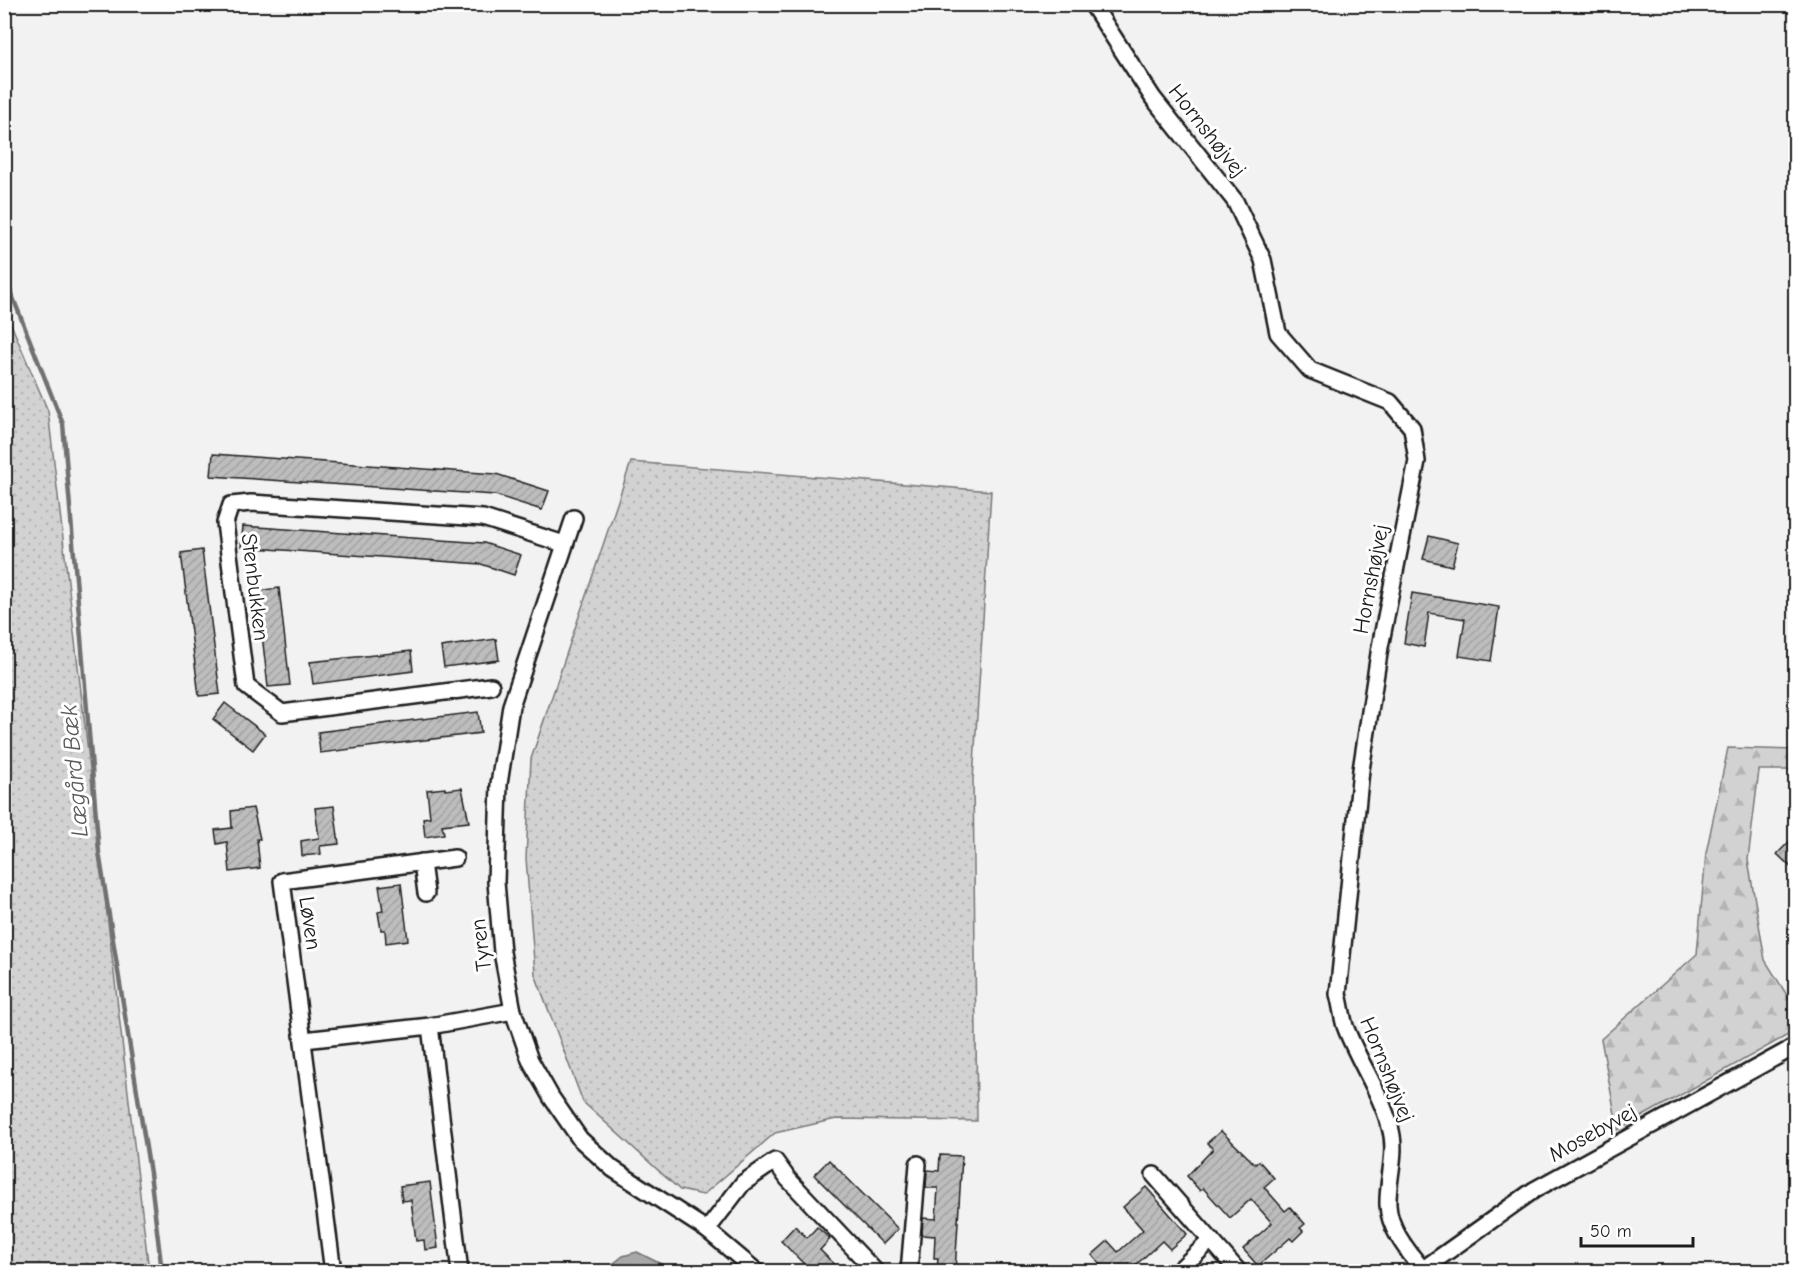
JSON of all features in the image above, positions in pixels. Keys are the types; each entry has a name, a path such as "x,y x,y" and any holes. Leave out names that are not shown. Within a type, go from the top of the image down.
{"street":[{"name":"Hornshøjvej","path":"1092,4 1153,98 1235,201 1263,260 1278,333 1310,370 1390,402 1412,428 1417,461 1380,647 1361,770 1338,994 1345,1025 1376,1089 1391,1128 1393,1157 1388,1206 1391,1219 1395,1230 1420,1270"},
{"name":"Stenbukken","path":"491,686 282,713 246,686 225,523 231,505 251,503 483,518 564,544"},
{"name":"Tyren","path":"574,518 511,706 500,784 496,882 502,952 513,1011 530,1060 551,1097 580,1139 613,1169 707,1230 757,1272"},
{"name":"Løven","path":"333,1272 282,881 455,858"},
{"path":"422,862 426,893"},
{"path":"304,1040 430,1026 513,1011"},
{"path":"430,1026 460,1272"},
{"name":"Mosebyvej","path":"1420,1270 1534,1190 1796,1046"},
{"path":"707,1230 743,1184 776,1161 788,1179 876,1272"},
{"path":"909,1272 918,1164"},
{"path":"1154,1175 1239,1272"},
{"path":"1177,1272 1211,1240"}],"green space":[{"path":"5,310 48,411 149,1271 5,1271"},
{"path":"631,462 991,491 973,780 977,1121 836,1119 775,1133 703,1195 680,1190 583,1102 535,974 526,858 531,759"},
{"path":"1728,748 1795,750 1795,770 1759,770 1748,860 1765,960 1795,1008 1795,1031 1618,1130 1601,1039 1697,954 1706,853"}],"water":[{"path":"637,1252 675,1271 604,1271 623,1256"}],"building":[{"path":"213,454 496,474 549,491 542,510 495,495 211,476"},
{"path":"243,526 484,543 521,555 514,575 481,564 241,547"},
{"path":"1429,536 1458,543 1452,566 1423,559"},
{"path":"202,550 220,694 199,696 181,553"},
{"path":"279,588 290,685 268,687 257,591"},
{"path":"1412,593 1499,607 1491,661 1459,656 1465,619 1429,613 1424,647 1404,643"},
{"path":"496,639 499,660 444,667 441,647"},
{"path":"411,651 413,671 313,684 310,662"},
{"path":"225,703 265,734 253,750 213,719"},
{"path":"478,712 481,733 320,753 318,732"},
{"path":"445,788 445,790 462,788 469,822 442,825 444,834 425,837 423,818 430,817 427,790"},
{"path":"334,806 339,844 320,846 321,854 302,856 301,841 319,838 315,808"},
{"path":"253,808 260,839 257,839 260,868 230,872 227,842 217,844 215,830 232,828 231,811"},
{"path":"1796,835 1796,872 1777,854"},
{"path":"401,883 408,940 386,943 385,930 381,930 378,912 383,911 379,886"},
{"path":"1221,1131 1255,1164 1259,1161 1274,1178 1264,1187 1285,1211 1290,1207 1305,1224 1300,1228 1303,1231 1293,1241 1290,1238 1258,1266 1243,1249 1272,1223 1251,1199 1230,1218 1203,1188 1200,1191 1187,1176 1213,1149 1207,1143"},
{"path":"940,1155 962,1156 955,1272 937,1272 938,1258 934,1258 935,1236 922,1235 923,1218 936,1219 938,1188 926,1188 927,1170 939,1171"},
{"path":"829,1160 898,1229 883,1244 814,1175"},
{"path":"430,1182 438,1248 425,1250 424,1240 416,1241 411,1200 402,1201 400,1186"},
{"path":"1146,1187 1187,1234 1170,1249 1162,1241 1128,1272 1094,1272 1101,1265 1092,1255 1108,1241 1118,1252 1143,1230 1123,1207"},
{"path":"795,1226 807,1238 817,1227 830,1239 820,1250 842,1272 812,1272 781,1241"}],"waterway":[{"name":"Lægård Bæk","path":"4,275 63,424 99,852 150,1173 162,1272"}]}
